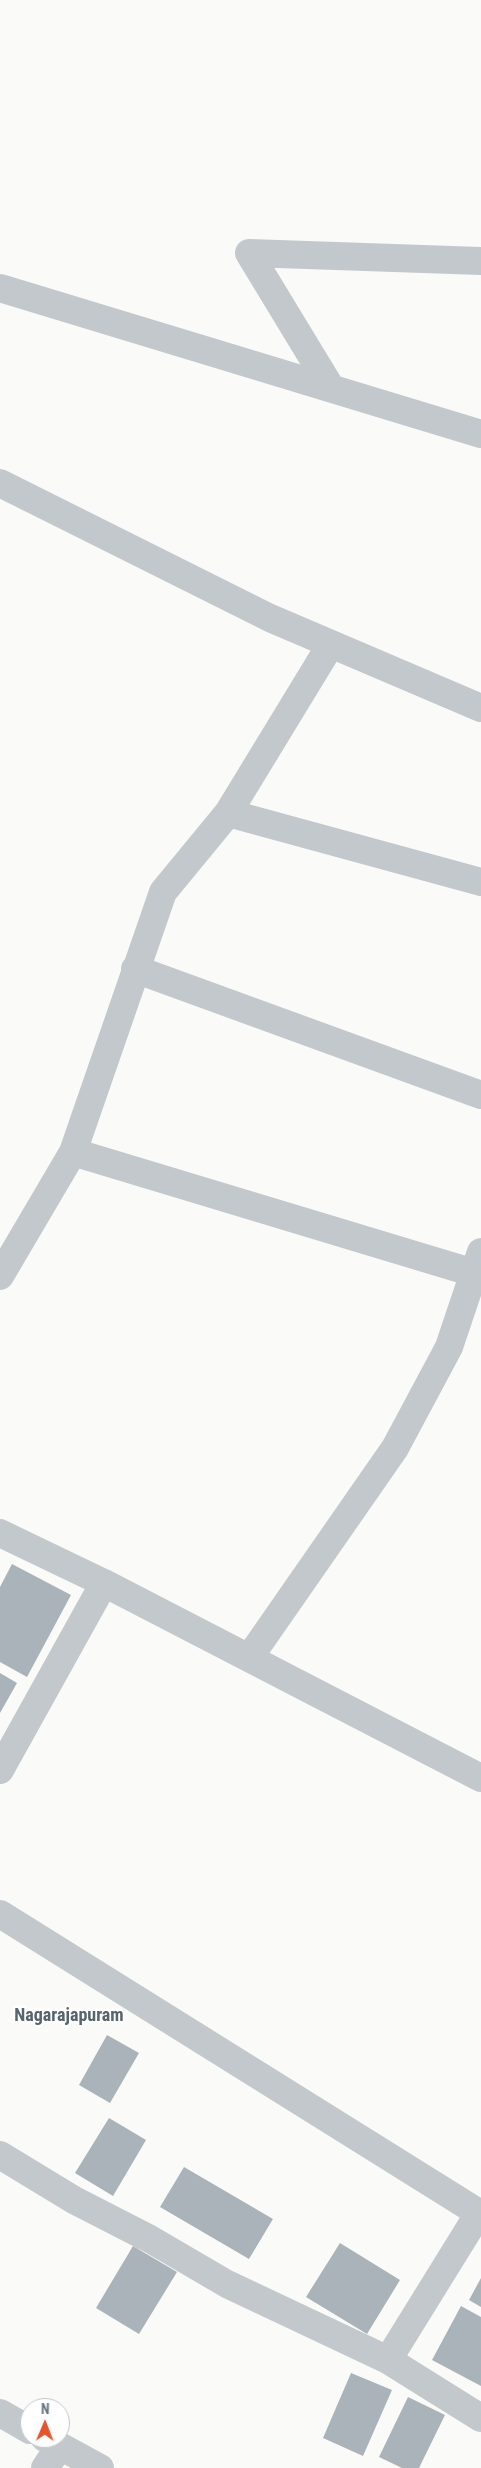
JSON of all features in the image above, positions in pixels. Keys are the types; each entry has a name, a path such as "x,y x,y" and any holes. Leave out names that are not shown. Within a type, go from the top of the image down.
{"street":[{"path":"331,388 249,253 477,259 481,261"},
{"path":"0,288 481,434"},
{"path":"0,483 270,618 481,708"},
{"path":"0,1276 73,1152 163,892 228,813 331,644"},
{"path":"228,813 481,882"},
{"path":"136,969 481,1095"},
{"path":"73,1152 477,1262 448,1346 395,1448 249,1658"},
{"path":"0,1533 104,1583 481,1778"},
{"path":"0,1770 104,1583"},
{"path":"0,1914 480,2214 388,2360"},
{"path":"0,2155 74,2200 150,2239 227,2284 388,2360 481,2418"},
{"path":"0,2413 20,2424"},
{"path":"45,2468 51,2448"},
{"path":"64,2448 100,2468"}],"building":[{"path":"12,1564 71,1595 27,1677 0,1662 0,1587"},
{"path":"0,1673 17,1683 0,1713"},
{"path":"107,2035 139,2053 110,2103 79,2085"},
{"path":"109,2118 146,2140 113,2196 75,2173"},
{"path":"184,2167 273,2219 249,2259 160,2207"},
{"path":"340,2243 400,2280 367,2334 306,2297"},
{"path":"133,2246 177,2272 139,2334 96,2308"},
{"path":"481,2278 481,2307 469,2300"},
{"path":"461,2306 481,2317 481,2386 432,2360"},
{"path":"351,2373 392,2390 363,2456 323,2438"},
{"path":"408,2397 445,2415 419,2468 402,2468 379,2457"}],"district":[{"name":"Nagarajapuram","path":"69,2016"}]}
